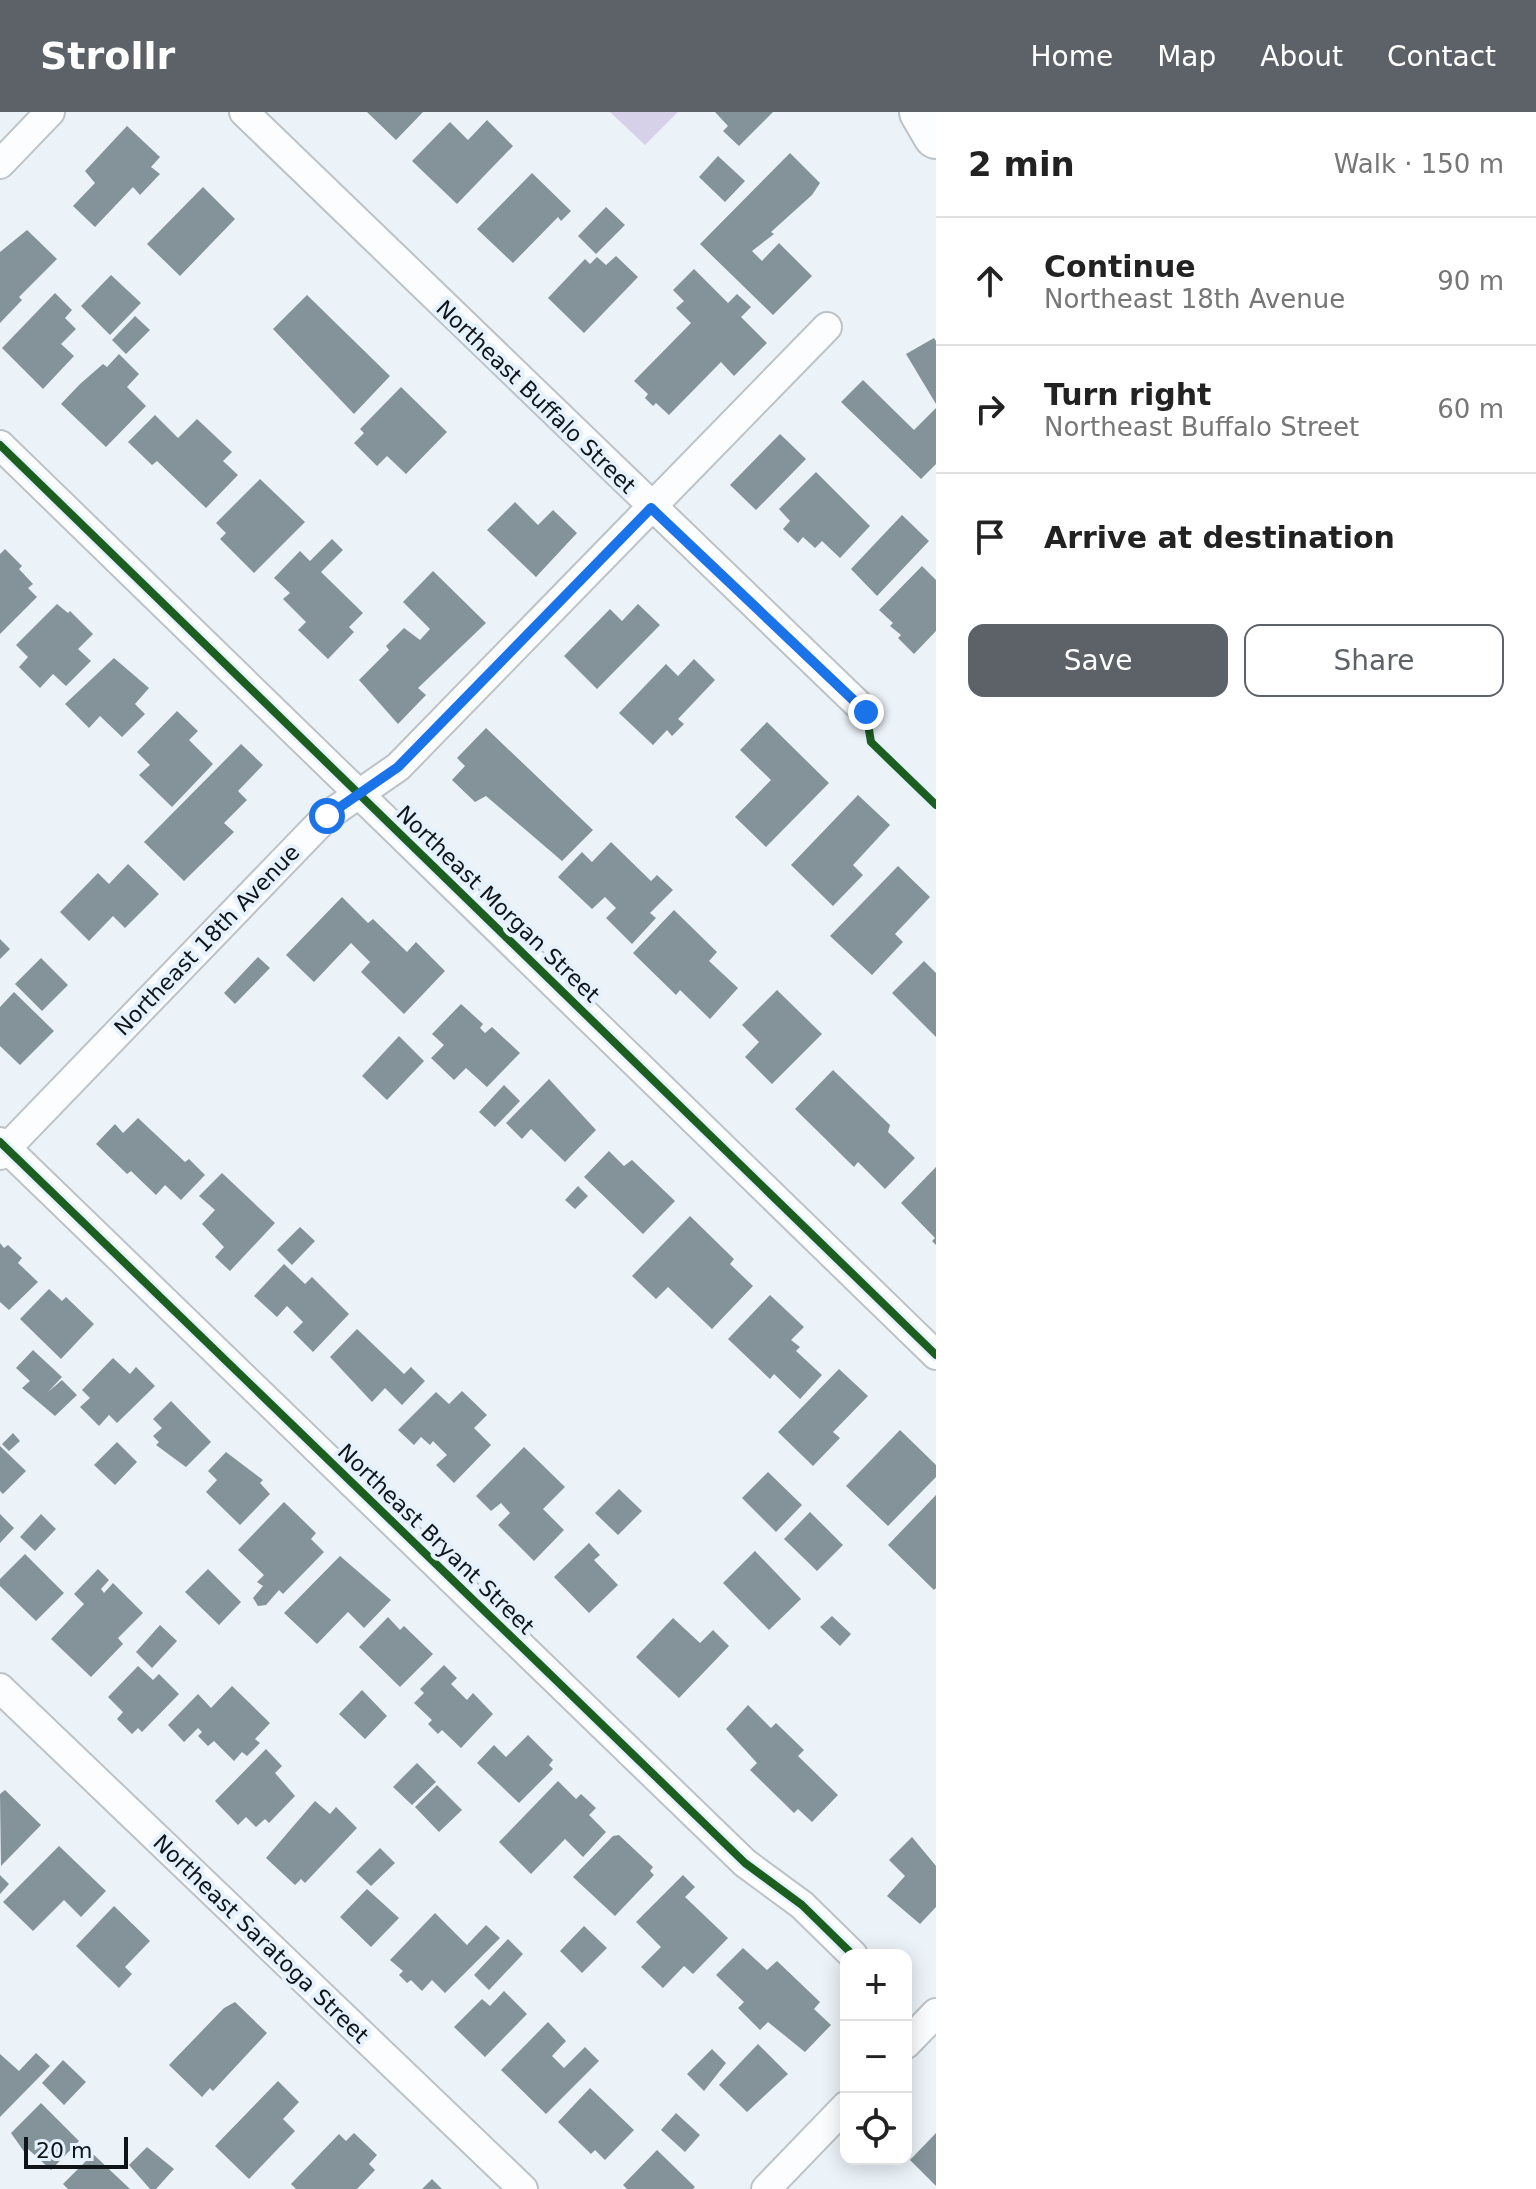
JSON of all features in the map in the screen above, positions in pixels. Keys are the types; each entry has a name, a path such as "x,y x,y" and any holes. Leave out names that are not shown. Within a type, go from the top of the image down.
{"main road":[{"path":"922,112 936,136"}],"street":[{"path":"0,164 50,112"},
{"name":"Northeast Buffalo Street","path":"244,112 651,508 866,712"},
{"name":"Northeast 18th Avenue","path":"2,1148 327,816 398,767 827,327"},
{"name":"Northeast Morgan Street","path":"0,445 936,1355"},
{"name":"Northeast Bryant Street","path":"2,1148 745,1863 802,1905 847,1949"},
{"name":"Northeast Saratoga Street","path":"0,1688 523,2189"},
{"path":"766,2189 840,2112"}],"shaded area":[{"path":"610,112 678,112 645,145"}],"building":[{"path":"367,112 423,112 396,140"},
{"path":"715,112 773,112 739,146 723,131 728,126"},
{"path":"487,120 513,146 457,204 412,161 450,122 468,140"},
{"path":"127,126 160,157 151,167 160,174 140,195 133,187 95,227 73,206 95,183 85,171"},
{"path":"790,153 820,183 812,195 771,232 774,234 752,251 762,261 779,243 812,276 773,315 700,244"},
{"path":"718,156 745,181 725,202 699,177"},
{"path":"532,173 571,211 561,221 558,217 513,263 477,229"},
{"path":"203,187 235,219 180,276 147,244"},
{"path":"606,207 625,225 596,254 578,236"},
{"path":"27,230 57,259 19,297 22,300 0,323 0,252"},
{"path":"616,256 638,277 584,333 548,298 585,259 590,264 597,257 606,265"},
{"path":"694,269 728,303 737,294 751,307 741,317 767,343 734,376 721,362 669,415 656,403 653,406 645,398 648,394 634,381 691,323 676,308 684,301 673,290"},
{"path":"111,275 141,303 110,335 81,306"},
{"path":"55,293 72,310 65,318 76,329 61,344 74,356 43,389 2,348"},
{"path":"307,295 390,376 354,414 273,329"},
{"path":"135,316 150,330 126,354 112,340"},
{"path":"934,338 936,341 936,404 906,354"},
{"path":"119,354 139,374 127,387 146,406 106,447 61,404 103,364 107,367"},
{"path":"863,380 914,430 936,408 936,464 921,479 841,402"},
{"path":"401,387 447,432 406,474 387,456 377,466 354,443 364,433 360,429"},
{"path":"155,415 178,438 197,419 232,452 223,461 238,475 206,508 157,461 152,465 128,442"},
{"path":"780,434 806,459 756,510 730,485"},
{"path":"816,472 870,526 840,558 822,541 815,548 803,537 798,543 783,529 790,521 779,509"},
{"path":"260,479 305,522 254,573 220,539 226,533 216,523"},
{"path":"515,502 538,525 553,510 577,533 536,577 487,530"},
{"path":"902,515 929,541 877,596 851,569"},
{"path":"332,539 343,550 321,572 363,613 349,627 354,632 328,659 298,630 306,622 283,599 290,593 274,578 300,551 310,561"},
{"path":"5,549 22,566 19,569 33,584 28,588 37,597 0,634 0,554"},
{"path":"922,566 936,580 936,631 914,654 898,638 901,635 890,626 893,623 879,610"},
{"path":"433,571 486,623 418,688 426,695 398,724 359,680 389,650 386,646 404,628 420,640 430,629 403,602"},
{"path":"57,604 68,613 70,611 93,634 78,649 91,661 66,686 53,674 40,688 19,667 28,657 16,645"},
{"path":"638,604 660,625 597,689 564,656 610,609 622,621"},
{"path":"114,658 149,688 135,704 145,714 122,737 100,716 89,728 65,704"},
{"path":"694,659 715,680 678,719 684,724 672,736 667,730 653,745 619,713 666,664 678,676"},
{"path":"177,711 198,731 189,740 213,764 172,807 139,775 150,765 137,752"},
{"path":"767,722 829,783 766,847 735,817 771,780 740,750"},
{"path":"486,728 593,830 562,861 486,796 475,802 452,780 465,766 457,758"},
{"path":"241,744 263,765 238,791 247,800 224,823 234,832 184,881 144,842"},
{"path":"858,795 890,825 853,865 863,875 833,906 791,865"},
{"path":"611,842 651,881 657,875 673,890 650,913 656,918 632,944 606,918 616,908 605,897 592,909 558,877 582,852 592,862"},
{"path":"128,864 159,894 125,928 113,916 89,941 60,912 98,873 109,884"},
{"path":"898,866 930,897 895,934 903,942 872,975 830,936"},
{"path":"342,897 368,923 373,919 407,952 416,942 445,971 404,1014 361,972 370,962 351,943 314,982 286,955"},
{"path":"674,910 717,952 709,961 738,988 710,1019 680,990 676,995 633,953"},
{"path":"0,939 10,949 0,959"},
{"path":"258,957 270,968 235,1004 224,993"},
{"path":"41,958 68,985 42,1011 15,984"},
{"path":"924,961 936,973 936,1037 892,993"},
{"path":"777,990 822,1034 772,1084 745,1057 759,1042 742,1025"},
{"path":"14,992 54,1031 20,1065 0,1046 0,1007"},
{"path":"461,1004 483,1024 480,1028 485,1033 492,1027 520,1053 487,1087 466,1068 454,1080 431,1058 444,1045 432,1034"},
{"path":"399,1036 424,1061 387,1100 362,1076"},
{"path":"833,1070 890,1125 888,1132 915,1158 885,1189 858,1162 854,1167 795,1109"},
{"path":"549,1079 596,1130 565,1162 531,1129 522,1139 506,1123"},
{"path":"504,1085 520,1101 495,1127 479,1112"},
{"path":"138,1118 185,1162 189,1159 205,1175 181,1200 165,1185 156,1195 131,1171 127,1174 96,1144 115,1124 123,1133"},
{"path":"609,1151 624,1166 632,1160 675,1201 643,1234 584,1177"},
{"path":"936,1167 936,1245 932,1241 935,1238 901,1203"},
{"path":"222,1173 275,1223 230,1271 215,1257 224,1247 202,1224 215,1210 199,1196"},
{"path":"578,1186 588,1196 575,1209 565,1200"},
{"path":"690,1216 734,1259 730,1264 753,1286 712,1329 668,1287 656,1299 632,1276"},
{"path":"300,1227 315,1241 292,1265 277,1250"},
{"path":"0,1243 4,1248 8,1245 22,1258 18,1263 38,1282 9,1310 0,1302"},
{"path":"284,1264 305,1284 312,1277 349,1314 313,1352 293,1332 303,1322 287,1306 277,1317 254,1296"},
{"path":"49,1289 62,1301 66,1297 94,1324 61,1359 20,1319"},
{"path":"770,1295 804,1327 791,1340 800,1347 796,1351 822,1375 800,1399 774,1374 770,1379 728,1339"},
{"path":"357,1329 404,1374 411,1367 425,1381 402,1405 385,1388 372,1402 330,1357"},
{"path":"33,1350 62,1377 48,1392 62,1380 77,1395 55,1416 22,1388 30,1381 16,1368"},
{"path":"113,1358 130,1374 136,1367 155,1386 117,1423 109,1415 99,1426 80,1407 90,1398 82,1390"},
{"path":"839,1369 868,1396 833,1432 840,1438 813,1466 778,1432"},
{"path":"462,1391 487,1415 474,1428 491,1445 454,1483 436,1465 447,1455 433,1441 430,1445 421,1437 414,1445 398,1430 436,1392 449,1404"},
{"path":"171,1401 211,1442 186,1467 156,1445 159,1442 153,1436 162,1428 153,1419"},
{"path":"900,1430 936,1465 936,1477 888,1526 846,1486"},
{"path":"13,1433 20,1441 9,1451 2,1444"},
{"path":"117,1442 137,1462 115,1485 94,1465"},
{"path":"0,1446 26,1471 3,1494 0,1491"},
{"path":"524,1447 565,1487 543,1509 564,1530 534,1561 498,1525 510,1513 501,1503 491,1511 476,1496"},
{"path":"226,1452 263,1480 260,1483 270,1494 240,1525 206,1492 217,1480 208,1471"},
{"path":"768,1472 802,1505 776,1532 742,1498"},
{"path":"619,1489 642,1511 618,1535 595,1513"},
{"path":"936,1495 936,1588 934,1590 888,1545"},
{"path":"284,1502 316,1533 311,1539 324,1552 283,1594 279,1590 266,1605 258,1606 253,1598 263,1586 257,1582 264,1575 238,1550"},
{"path":"810,1512 843,1545 817,1571 784,1539"},
{"path":"0,1514 14,1528 0,1543"},
{"path":"41,1514 56,1529 35,1551 20,1537"},
{"path":"589,1543 600,1555 594,1560 618,1585 589,1613 554,1577"},
{"path":"755,1551 801,1599 769,1630 723,1583"},
{"path":"25,1554 64,1593 36,1621 0,1586 0,1579"},
{"path":"340,1556 391,1600 364,1628 348,1612 317,1644 284,1613"},
{"path":"98,1569 109,1580 101,1589 104,1593 113,1583 143,1613 118,1638 123,1644 91,1677 51,1639 84,1604 74,1594"},
{"path":"208,1569 241,1602 219,1625 185,1592"},
{"path":"832,1616 851,1634 840,1646 820,1627"},
{"path":"388,1617 400,1630 404,1626 433,1654 400,1687 359,1647"},
{"path":"673,1618 700,1643 713,1630 729,1646 679,1698 636,1657"},
{"path":"160,1625 177,1641 152,1668 136,1652"},
{"path":"444,1665 457,1678 451,1684 467,1700 473,1693 493,1714 461,1748 442,1730 438,1734 428,1724 432,1720 414,1703 424,1693 420,1689"},
{"path":"138,1666 153,1680 159,1674 179,1694 142,1732 138,1728 132,1734 117,1719 123,1712 108,1697"},
{"path":"232,1686 270,1723 255,1739 260,1743 247,1756 242,1752 234,1761 214,1741 208,1746 198,1736 202,1732 198,1728 184,1742 168,1725 198,1694 211,1708"},
{"path":"362,1690 387,1716 365,1739 339,1714"},
{"path":"748,1705 771,1728 776,1723 804,1750 798,1756 838,1795 812,1822 798,1809 794,1813 750,1770 757,1763 726,1729"},
{"path":"528,1735 553,1760 549,1765 553,1769 519,1803 477,1763 494,1745 506,1757"},
{"path":"266,1749 282,1766 275,1773 295,1796 269,1823 265,1819 256,1827 246,1817 238,1825 215,1801"},
{"path":"417,1763 436,1782 412,1805 393,1787"},
{"path":"558,1781 576,1799 581,1794 596,1808 589,1815 606,1832 583,1857 565,1839 531,1874 499,1842"},
{"path":"437,1785 462,1810 439,1832 415,1807"},
{"path":"5,1790 41,1825 1,1866 0,1794"},
{"path":"315,1801 330,1814 336,1807 357,1828 305,1883 301,1879 295,1885 266,1858"},
{"path":"619,1835 653,1867 650,1871 654,1875 615,1916 573,1877 613,1836"},
{"path":"912,1837 936,1866 936,1907 920,1924 887,1896 905,1876 889,1860"},
{"path":"59,1846 106,1891 81,1917 64,1900 33,1931 3,1902"},
{"path":"380,1848 395,1863 371,1886 356,1872"},
{"path":"0,1875 9,1884 0,1894"},
{"path":"683,1875 695,1887 685,1897 728,1938 693,1974 684,1966 663,1988 641,1967 661,1947 636,1922"},
{"path":"367,1889 399,1918 371,1947 340,1917"},
{"path":"114,1906 150,1941 125,1967 132,1974 119,1988 76,1946"},
{"path":"435,1913 467,1945 486,1925 500,1938 445,1993 432,1980 422,1991 411,1980 407,1983 399,1975 403,1971 390,1960"},
{"path":"584,1926 607,1948 582,1973 560,1951"},
{"path":"508,1939 523,1954 489,1990 474,1975"},
{"path":"743,1948 767,1970 777,1961 820,2002 814,2009 831,2025 805,2052 768,2022 760,2030 738,2008 744,2002 716,1975"},
{"path":"504,1991 527,2014 485,2057 454,2027 482,1999 490,2006"},
{"path":"235,2002 267,2033 213,2091 210,2088 202,2097 169,2065 224,2008"},
{"path":"548,2022 566,2041 552,2056 564,2068 585,2047 599,2061 546,2114 501,2070"},
{"path":"758,2044 788,2074 747,2112 719,2085"},
{"path":"712,2049 726,2063 704,2091 687,2074"},
{"path":"36,2053 50,2066 0,2117 0,2054 19,2071"},
{"path":"63,2060 86,2082 64,2105 42,2083"},
{"path":"278,2081 299,2102 283,2119 295,2131 249,2179 215,2146"},
{"path":"590,2088 634,2130 605,2160 595,2150 591,2154 558,2122"},
{"path":"41,2103 79,2141 51,2170 28,2149 25,2153 11,2133"},
{"path":"676,2113 700,2135 685,2152 661,2130"},
{"path":"354,2133 377,2155 369,2164 375,2170 357,2189 296,2189 291,2184 339,2134 346,2141"},
{"path":"936,2133 936,2186 912,2162 912,2158"},
{"path":"147,2147 174,2169 156,2189 150,2189 129,2165"},
{"path":"657,2150 695,2187 693,2189 627,2189 623,2185"},
{"path":"93,2154 130,2189 68,2189 63,2184"},
{"path":"432,2179 442,2189 422,2189"}],"cycle path":[{"path":"0,445 936,1355"},
{"path":"866,712 871,742 936,805"},
{"path":"0,1142 745,1863 802,1905 847,1949"}],"route":[{"path":"327,816 398,767 651,508 866,712"}]}
